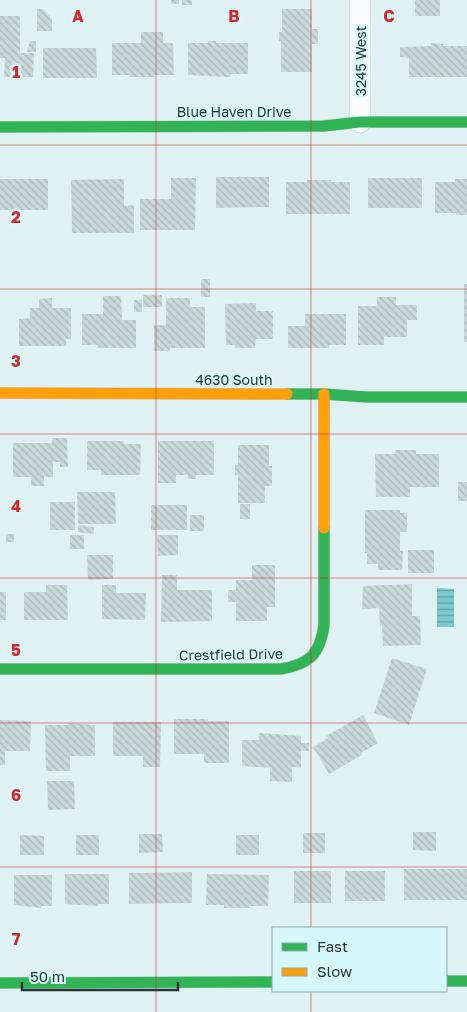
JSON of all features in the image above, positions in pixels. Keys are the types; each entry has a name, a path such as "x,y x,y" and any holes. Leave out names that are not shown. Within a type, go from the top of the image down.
{"street":[{"name":"3245 West","path":"360,0 360,122"},
{"name":"Blue Haven Drive","path":"0,127 324,126 360,122 467,122"},
{"name":"4630 South","path":"0,393 324,394 366,397 467,397"},
{"name":"Crestfield Drive","path":"0,669 281,669 293,668 315,656 320,646 324,625 324,394"},
{"path":"447,981 467,981"},
{"path":"0,982 272,982"}],"water":[{"path":"437,588 454,589 454,627 437,627"}],"building":[{"path":"171,0 179,0 179,4 171,4"},
{"path":"182,0 192,0 192,5 182,5"},
{"path":"415,0 440,0 440,16 415,16"},
{"path":"37,9 43,9 52,19 52,31 37,31"},
{"path":"282,9 312,9 312,29 318,29 318,44 312,44 312,72 281,72 281,41 279,41 279,32 282,32"},
{"path":"0,16 20,16 20,53 34,53 33,77 4,77 5,58 0,58"},
{"path":"141,32 163,32 163,43 173,43 174,75 130,77 130,75 112,75 112,43 141,43"},
{"path":"30,41 36,41 36,52 27,52"},
{"path":"208,41 216,41 216,43 248,43 248,74 230,74 230,77 188,75 188,43 208,43"},
{"path":"431,43 443,44 443,46 467,46 467,77 409,77 409,58 400,57 400,47 431,46"},
{"path":"43,48 96,48 97,78 43,78"},
{"path":"216,177 269,177 269,207 216,208"},
{"path":"171,178 196,178 195,230 140,230 140,199 171,199"},
{"path":"368,178 422,178 422,208 368,208"},
{"path":"0,179 48,179 48,210 0,210"},
{"path":"124,179 124,206 134,205 134,233 72,233 71,180"},
{"path":"455,179 467,179 467,215 435,213 435,182 455,182"},
{"path":"307,180 350,182 350,214 286,214 286,182 307,182"},
{"path":"201,279 210,279 210,297 201,297"},
{"path":"464,284 467,284 467,342 464,342"},
{"path":"143,295 162,295 162,307 143,307"},
{"path":"103,296 121,296 122,320 136,320 136,348 98,348 98,345 82,345 82,314 103,314"},
{"path":"377,297 396,297 396,305 417,305 417,320 407,320 407,337 384,337 384,345 358,345 358,306 377,306"},
{"path":"52,298 52,308 71,308 71,339 66,339 66,346 19,346 19,319 30,318 30,308 39,308 39,299"},
{"path":"166,298 190,298 190,307 205,307 205,348 170,348 170,351 154,351 154,325 166,325"},
{"path":"134,300 142,300 142,312 134,312"},
{"path":"256,303 256,311 273,311 273,339 256,339 255,348 235,348 235,345 226,345 225,304"},
{"path":"305,314 346,314 346,345 329,345 329,348 288,348 288,326 305,326"},
{"path":"52,438 67,438 68,467 60,467 60,462 53,462 53,477 44,477 44,486 31,486 31,477 13,477 13,443 52,443"},
{"path":"87,441 124,441 124,444 141,444 140,475 101,475 101,470 87,470"},
{"path":"158,441 214,441 214,475 196,475 196,479 188,479 188,475 176,475 176,483 158,483"},
{"path":"238,445 269,445 269,466 272,466 272,486 265,486 265,503 238,503 238,475 235,475 235,465 238,465"},
{"path":"395,450 416,450 416,454 439,454 439,487 410,487 410,497 376,497 375,454 395,454"},
{"path":"458,482 467,482 467,501 458,501"},
{"path":"77,492 115,492 116,524 78,524"},
{"path":"50,502 75,502 75,530 50,530"},
{"path":"240,504 250,504 250,519 240,519"},
{"path":"151,505 187,505 187,530 151,530"},
{"path":"365,510 400,510 400,513 407,513 407,532 400,532 400,551 403,551 402,570 378,570 378,564 367,564 367,553 365,553"},
{"path":"190,515 204,515 204,531 190,531"},
{"path":"78,525 94,527 94,534 78,532"},
{"path":"6,534 14,534 14,542 6,542"},
{"path":"70,535 84,535 84,549 70,549"},
{"path":"157,535 178,535 178,555 158,556"},
{"path":"408,550 434,550 434,573 408,573"},
{"path":"87,555 113,555 113,579 88,580"},
{"path":"252,565 275,565 275,607 267,607 267,621 236,621 236,602 228,602 228,590 236,590 236,580 252,580"},
{"path":"162,575 177,575 177,590 212,590 212,621 161,622"},
{"path":"412,584 412,616 420,616 421,645 383,646 379,608 362,609 363,586"},
{"path":"46,585 67,585 68,620 24,620 24,592 46,592"},
{"path":"102,585 116,585 116,593 146,593 145,620 102,619"},
{"path":"0,592 6,592 6,620 0,620"},
{"path":"392,658 427,669 409,725 374,713"},
{"path":"363,715 378,743 361,753 362,755 329,774 313,747 328,738 326,736"},
{"path":"174,719 229,721 229,763 204,763 204,754 174,754"},
{"path":"0,720 31,721 30,751 5,751 5,765 0,765"},
{"path":"113,722 161,722 160,767 143,767 143,756 113,756"},
{"path":"68,723 95,725 95,756 70,756 70,771 46,771 45,725 68,725"},
{"path":"259,733 301,736 301,743 309,743 309,751 301,751 301,768 292,767 292,782 270,781 270,768 242,766 242,740 259,740"},
{"path":"47,781 74,781 75,809 48,810"},
{"path":"413,832 436,832 436,851 413,850"},
{"path":"303,833 325,833 325,853 303,853"},
{"path":"139,834 162,834 163,852 139,853"},
{"path":"20,835 44,836 44,855 20,855"},
{"path":"76,835 99,835 99,855 76,855"},
{"path":"236,835 259,835 259,855 236,855"},
{"path":"404,869 467,869 467,900 404,900"},
{"path":"294,871 331,871 331,903 294,903"},
{"path":"345,871 385,871 385,901 345,901"},
{"path":"192,872 192,903 129,904 129,873"},
{"path":"65,874 109,874 109,904 98,904 98,906 65,904"},
{"path":"207,874 269,875 268,906 224,908 224,905 206,905"},
{"path":"14,875 52,875 52,906 41,906 41,908 14,905"}],"traffic: fast":[{"path":"0,127 324,126 360,122 467,122"},
{"path":"287,394 366,397 467,397"},
{"path":"0,669 281,669 306,661 312,656 320,643 324,625 324,528"},
{"path":"447,981 467,981"},
{"path":"0,983 272,982"}],"traffic: slow":[{"path":"0,393 287,394"},
{"path":"324,394 324,528"}]}
